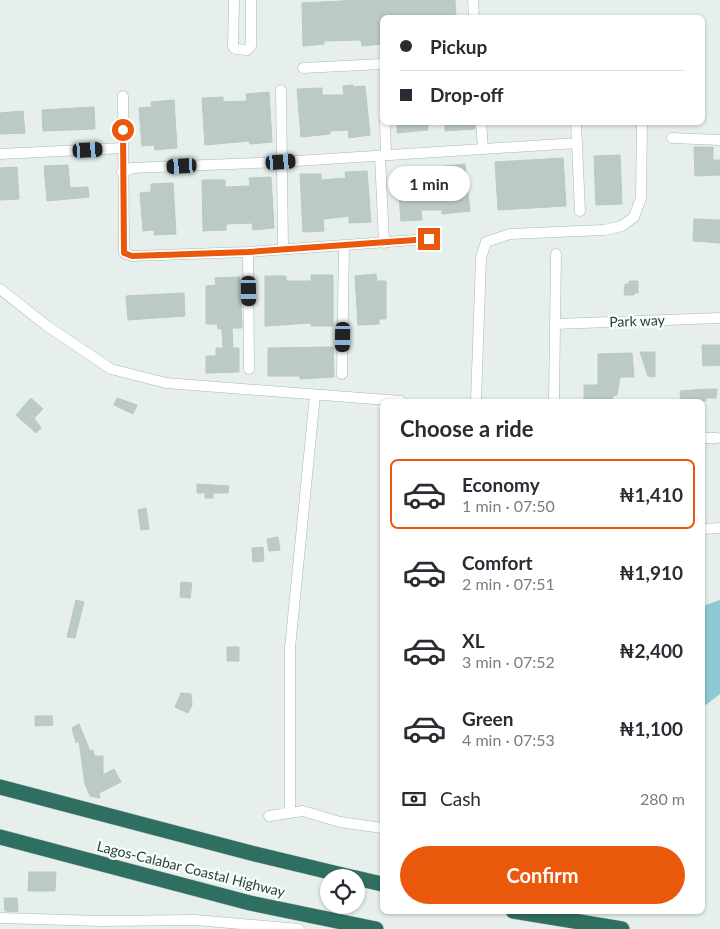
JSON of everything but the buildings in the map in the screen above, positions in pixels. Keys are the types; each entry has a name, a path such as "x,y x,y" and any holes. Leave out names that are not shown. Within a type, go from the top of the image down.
{"highway":[{"path":"0,787 251,854 320,870"},
{"name":"Lagos-Calabar Coastal Highway","path":"0,837 250,903 376,929"},
{"path":"365,880 380,884"},
{"path":"531,914 622,929"}],"street":[{"path":"234,0 233,47 240,50 247,50 251,46 251,0"},
{"path":"473,0 474,15"},
{"path":"303,68 380,64"},
{"path":"281,90 283,249"},
{"path":"123,96 124,253 132,256 248,252 429,239"},
{"path":"384,243 383,155 385,125"},
{"path":"481,125 484,149"},
{"path":"576,125 580,211"},
{"path":"476,399 481,258 486,242 510,234 604,230 622,226 634,216 641,198 642,125"},
{"path":"672,138 720,140"},
{"path":"122,172 132,168 281,162 577,143"},
{"path":"0,154 123,148"},
{"path":"342,374 344,245"},
{"path":"248,252 250,369"},
{"path":"554,399 556,254"},
{"path":"0,289 47,326 111,369 166,383 380,400"},
{"name":"Park way","path":"555,324 720,318"},
{"path":"290,813 290,648 314,395"},
{"path":"705,438 717,438"},
{"path":"705,529 720,528"},
{"path":"269,816 303,811 340,822 380,828"},
{"path":"0,918 100,922 195,920 299,929"}],"water":[{"path":"720,600 720,694 705,705 705,605"}],"route":[{"path":"123,130 124,253 132,256 248,252 429,239"}]}
